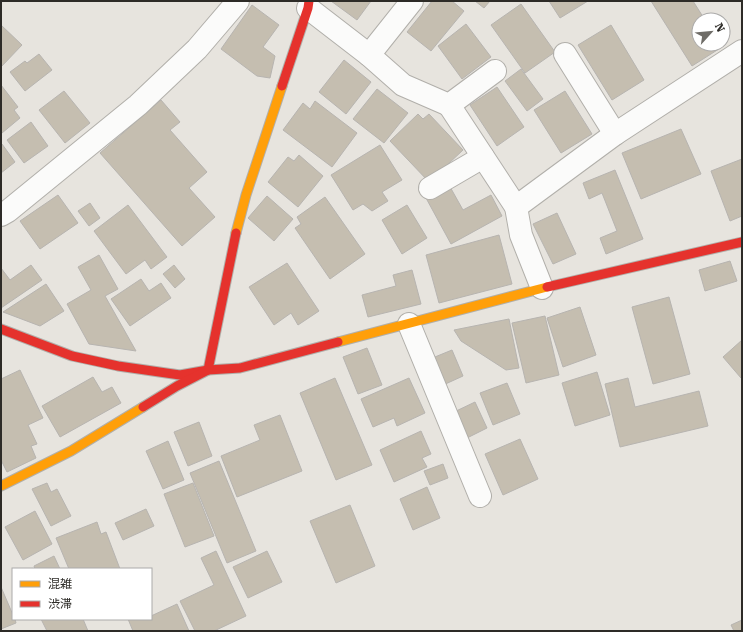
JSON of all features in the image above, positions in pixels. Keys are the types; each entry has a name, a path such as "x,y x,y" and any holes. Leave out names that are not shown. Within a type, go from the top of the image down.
{"street":[{"path":"1,215 8,211 138,104 197,49 238,1"},
{"path":"369,55 412,1"},
{"path":"208,370 234,242 246,195 309,4 403,86 449,105 516,207 521,235 542,288"},
{"path":"516,207 615,134 742,51"},
{"path":"565,54 615,134"},
{"path":"449,105 495,71"},
{"path":"430,188 483,157"},
{"path":"1,328 72,356 118,366 180,376 208,370 240,368 542,288 742,242"},
{"path":"409,324 480,496"},
{"path":"1,486 71,451 177,386 208,370"}],"building":[{"path":"331,1 371,1 357,20"},
{"path":"432,1 452,1 464,11 431,51 407,32"},
{"path":"475,1 490,1 484,8"},
{"path":"549,1 588,1 560,18"},
{"path":"651,1 693,1 700,12 691,12 691,52 714,52 692,66"},
{"path":"521,4 555,52 525,73 491,25"},
{"path":"252,5 279,25 263,47 275,56 270,78 257,76 221,49"},
{"path":"466,24 491,57 462,79 438,46"},
{"path":"1,25 22,45 1,67"},
{"path":"611,25 644,80 612,100 578,45"},
{"path":"39,54 52,70 25,91 10,72 25,61 27,63"},
{"path":"344,60 371,82 346,114 319,92"},
{"path":"521,69 543,99 527,111 505,81"},
{"path":"1,85 18,107 14,110 20,118 2,133 1,131"},
{"path":"497,87 524,127 497,146 470,105"},
{"path":"377,89 408,113 384,143 353,119"},
{"path":"64,91 90,123 65,143 39,110"},
{"path":"565,91 592,134 561,153 534,110"},
{"path":"161,100 180,122 170,130 207,172 189,188 215,217 182,246 100,153"},
{"path":"315,101 357,133 332,167 283,130 303,103 310,109"},
{"path":"418,114 423,119 429,114 463,150 429,182 390,141"},
{"path":"31,122 48,146 24,163 7,140"},
{"path":"681,129 701,174 641,199 622,153"},
{"path":"2,144 15,162 1,173 1,145"},
{"path":"380,145 402,180 382,192 388,201 372,211 363,204 353,210 331,175"},
{"path":"299,155 323,176 298,207 268,182 288,157 294,161"},
{"path":"742,159 742,216 730,221 711,171"},
{"path":"615,170 643,239 606,254 600,238 617,231 602,193 589,199 583,183"},
{"path":"449,185 463,210 491,195 502,216 451,244 426,198"},
{"path":"58,195 78,223 40,249 20,221"},
{"path":"267,196 293,219 274,241 248,218"},
{"path":"325,197 365,254 330,279 295,228 301,224 297,217"},
{"path":"90,203 100,218 89,226 78,211"},
{"path":"128,205 167,257 151,269 145,260 126,274 94,231"},
{"path":"407,205 427,238 402,254 382,220"},
{"path":"557,213 576,254 553,264 533,224"},
{"path":"499,235 512,284 439,303 426,255"},
{"path":"99,255 118,289 105,296 136,351 89,344 67,304 91,290 78,267"},
{"path":"730,261 737,281 705,291 699,270"},
{"path":"287,263 319,311 298,325 291,313 274,325 249,287"},
{"path":"31,265 42,280 1,308 1,268 10,280"},
{"path":"174,265 185,279 175,288 163,274"},
{"path":"412,270 421,304 368,317 362,295 396,286 393,275"},
{"path":"141,279 149,291 161,283 171,298 130,326 111,299"},
{"path":"46,284 64,311 40,326 3,312"},
{"path":"669,297 690,374 653,384 632,307"},
{"path":"580,307 596,355 563,367 547,318"},
{"path":"545,316 559,375 526,383 512,323"},
{"path":"509,319 519,368 506,370 461,341 454,330"},
{"path":"742,340 742,377 741,378 723,357"},
{"path":"367,348 382,385 358,394 343,357"},
{"path":"452,350 463,376 441,386 430,359"},
{"path":"20,370 43,418 28,425 37,444 31,446 36,458 7,472 1,460 1,379"},
{"path":"597,372 610,415 575,426 562,383"},
{"path":"93,377 102,392 112,387 121,403 60,437 42,406"},
{"path":"335,378 372,465 336,480 300,393"},
{"path":"409,378 425,413 397,426 394,418 373,427 361,399"},
{"path":"628,378 635,407 699,391 708,426 620,447 605,384"},
{"path":"507,383 520,414 493,425 480,393"},
{"path":"475,402 487,428 465,439 452,413"},
{"path":"280,415 302,471 237,497 221,456 260,440 254,425"},
{"path":"199,422 212,456 188,466 174,432"},
{"path":"421,431 431,454 422,458 427,467 394,482 380,450"},
{"path":"520,439 538,479 503,495 485,454"},
{"path":"168,441 184,480 163,489 146,451"},
{"path":"219,461 256,551 227,563 190,473"},
{"path":"443,464 448,478 430,485 424,471"},
{"path":"47,483 51,492 57,489 71,516 51,526 32,489"},
{"path":"193,483 214,536 185,547 164,494"},
{"path":"427,487 440,518 413,530 400,499"},
{"path":"350,505 375,566 336,583 310,521"},
{"path":"146,509 154,526 123,540 115,523"},
{"path":"35,511 52,544 23,560 5,527"},
{"path":"97,522 101,534 106,532 120,568 69,568 56,538"},
{"path":"216,551 246,616 214,631 195,631 180,601 214,585 201,558"},
{"path":"267,551 282,582 248,598 233,567"},
{"path":"54,556 60,568 35,568 34,566"},
{"path":"1,587 12,613 12,620 15,620 16,623 1,629"},
{"path":"177,604 189,631 133,631 128,620 152,620 152,616"},
{"path":"42,620 83,620 88,631 47,631"},
{"path":"742,620 742,631 734,631 731,625"}],"traffic: slow":[{"path":"236,233 246,195 282,86"},
{"path":"338,342 547,287"},
{"path":"1,486 71,451 143,407"}],"traffic: jam":[{"path":"282,86 309,1"},
{"path":"143,407 177,386 208,370 236,233"},
{"path":"547,287 742,242"},
{"path":"1,329 72,356 118,366 180,375 208,370 240,368 338,342"}]}
